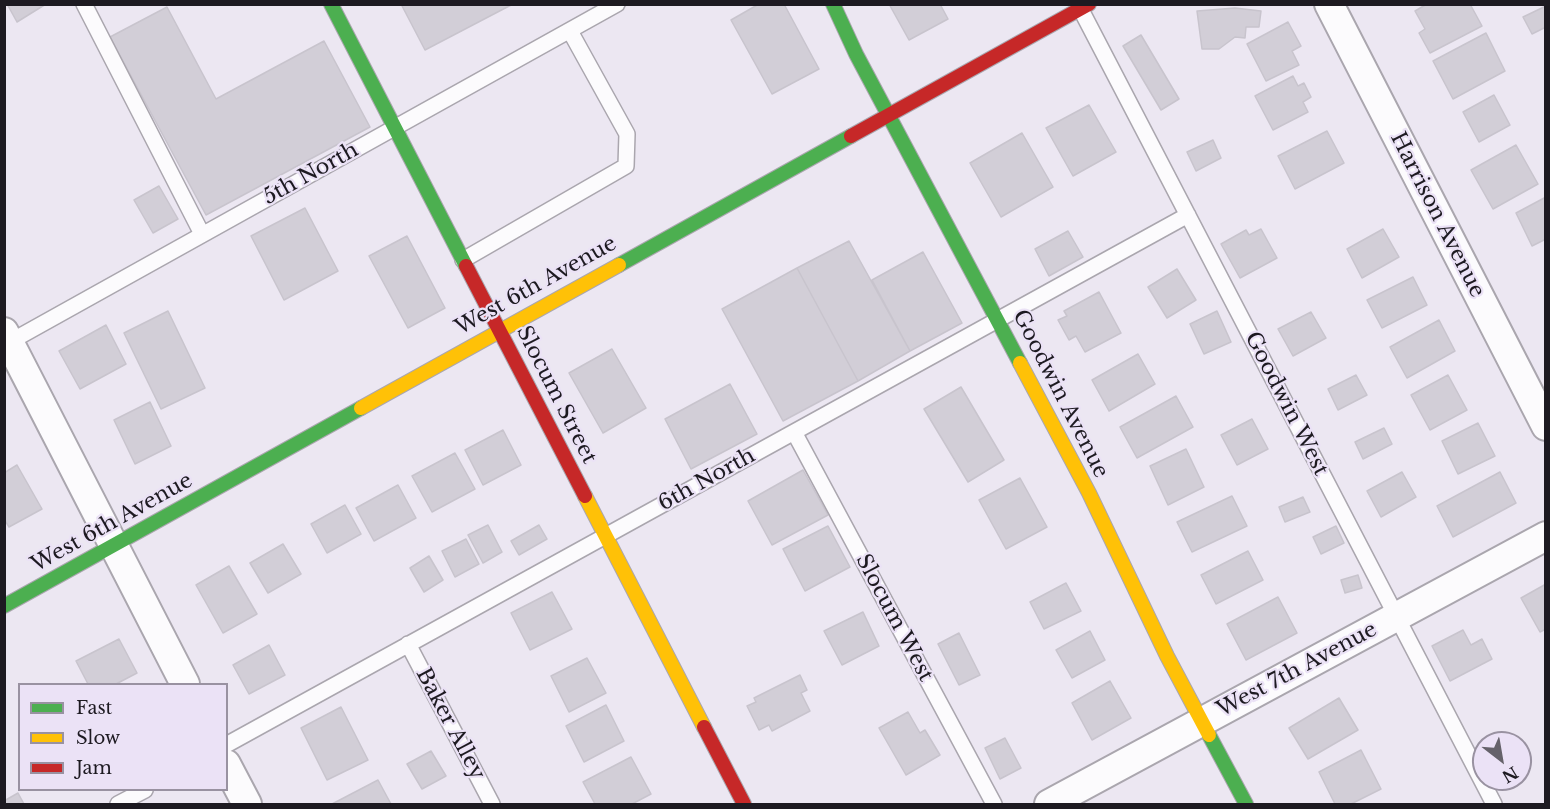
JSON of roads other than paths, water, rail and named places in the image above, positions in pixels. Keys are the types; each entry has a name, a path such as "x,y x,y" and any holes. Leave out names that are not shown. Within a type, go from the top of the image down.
{"street":[{"name":"Slocum Street","path":"331,4 744,804"},
{"name":"Goodwin Avenue","path":"833,4 1246,804"},
{"name":"Harrison Avenue","path":"1329,4 1545,426"},
{"name":"West 6th Avenue","path":"4,606 1083,6"},
{"path":"6,340 184,683"},
{"name":"West 7th Avenue","path":"1048,804 1545,536"},
{"path":"228,768 247,804"}],"lane":[{"path":"84,4 202,234"},
{"name":"5th North","path":"6,340 617,4"},
{"name":"Goodwin West","path":"1083,6 1188,215 1494,804"},
{"path":"463,260 626,166 627,134 570,31"},
{"name":"6th North","path":"228,744 1188,215"},
{"name":"Slocum West","path":"794,432 994,804"},
{"name":"Baker Alley","path":"408,644 492,804"},
{"path":"118,804 141,791"}]}
